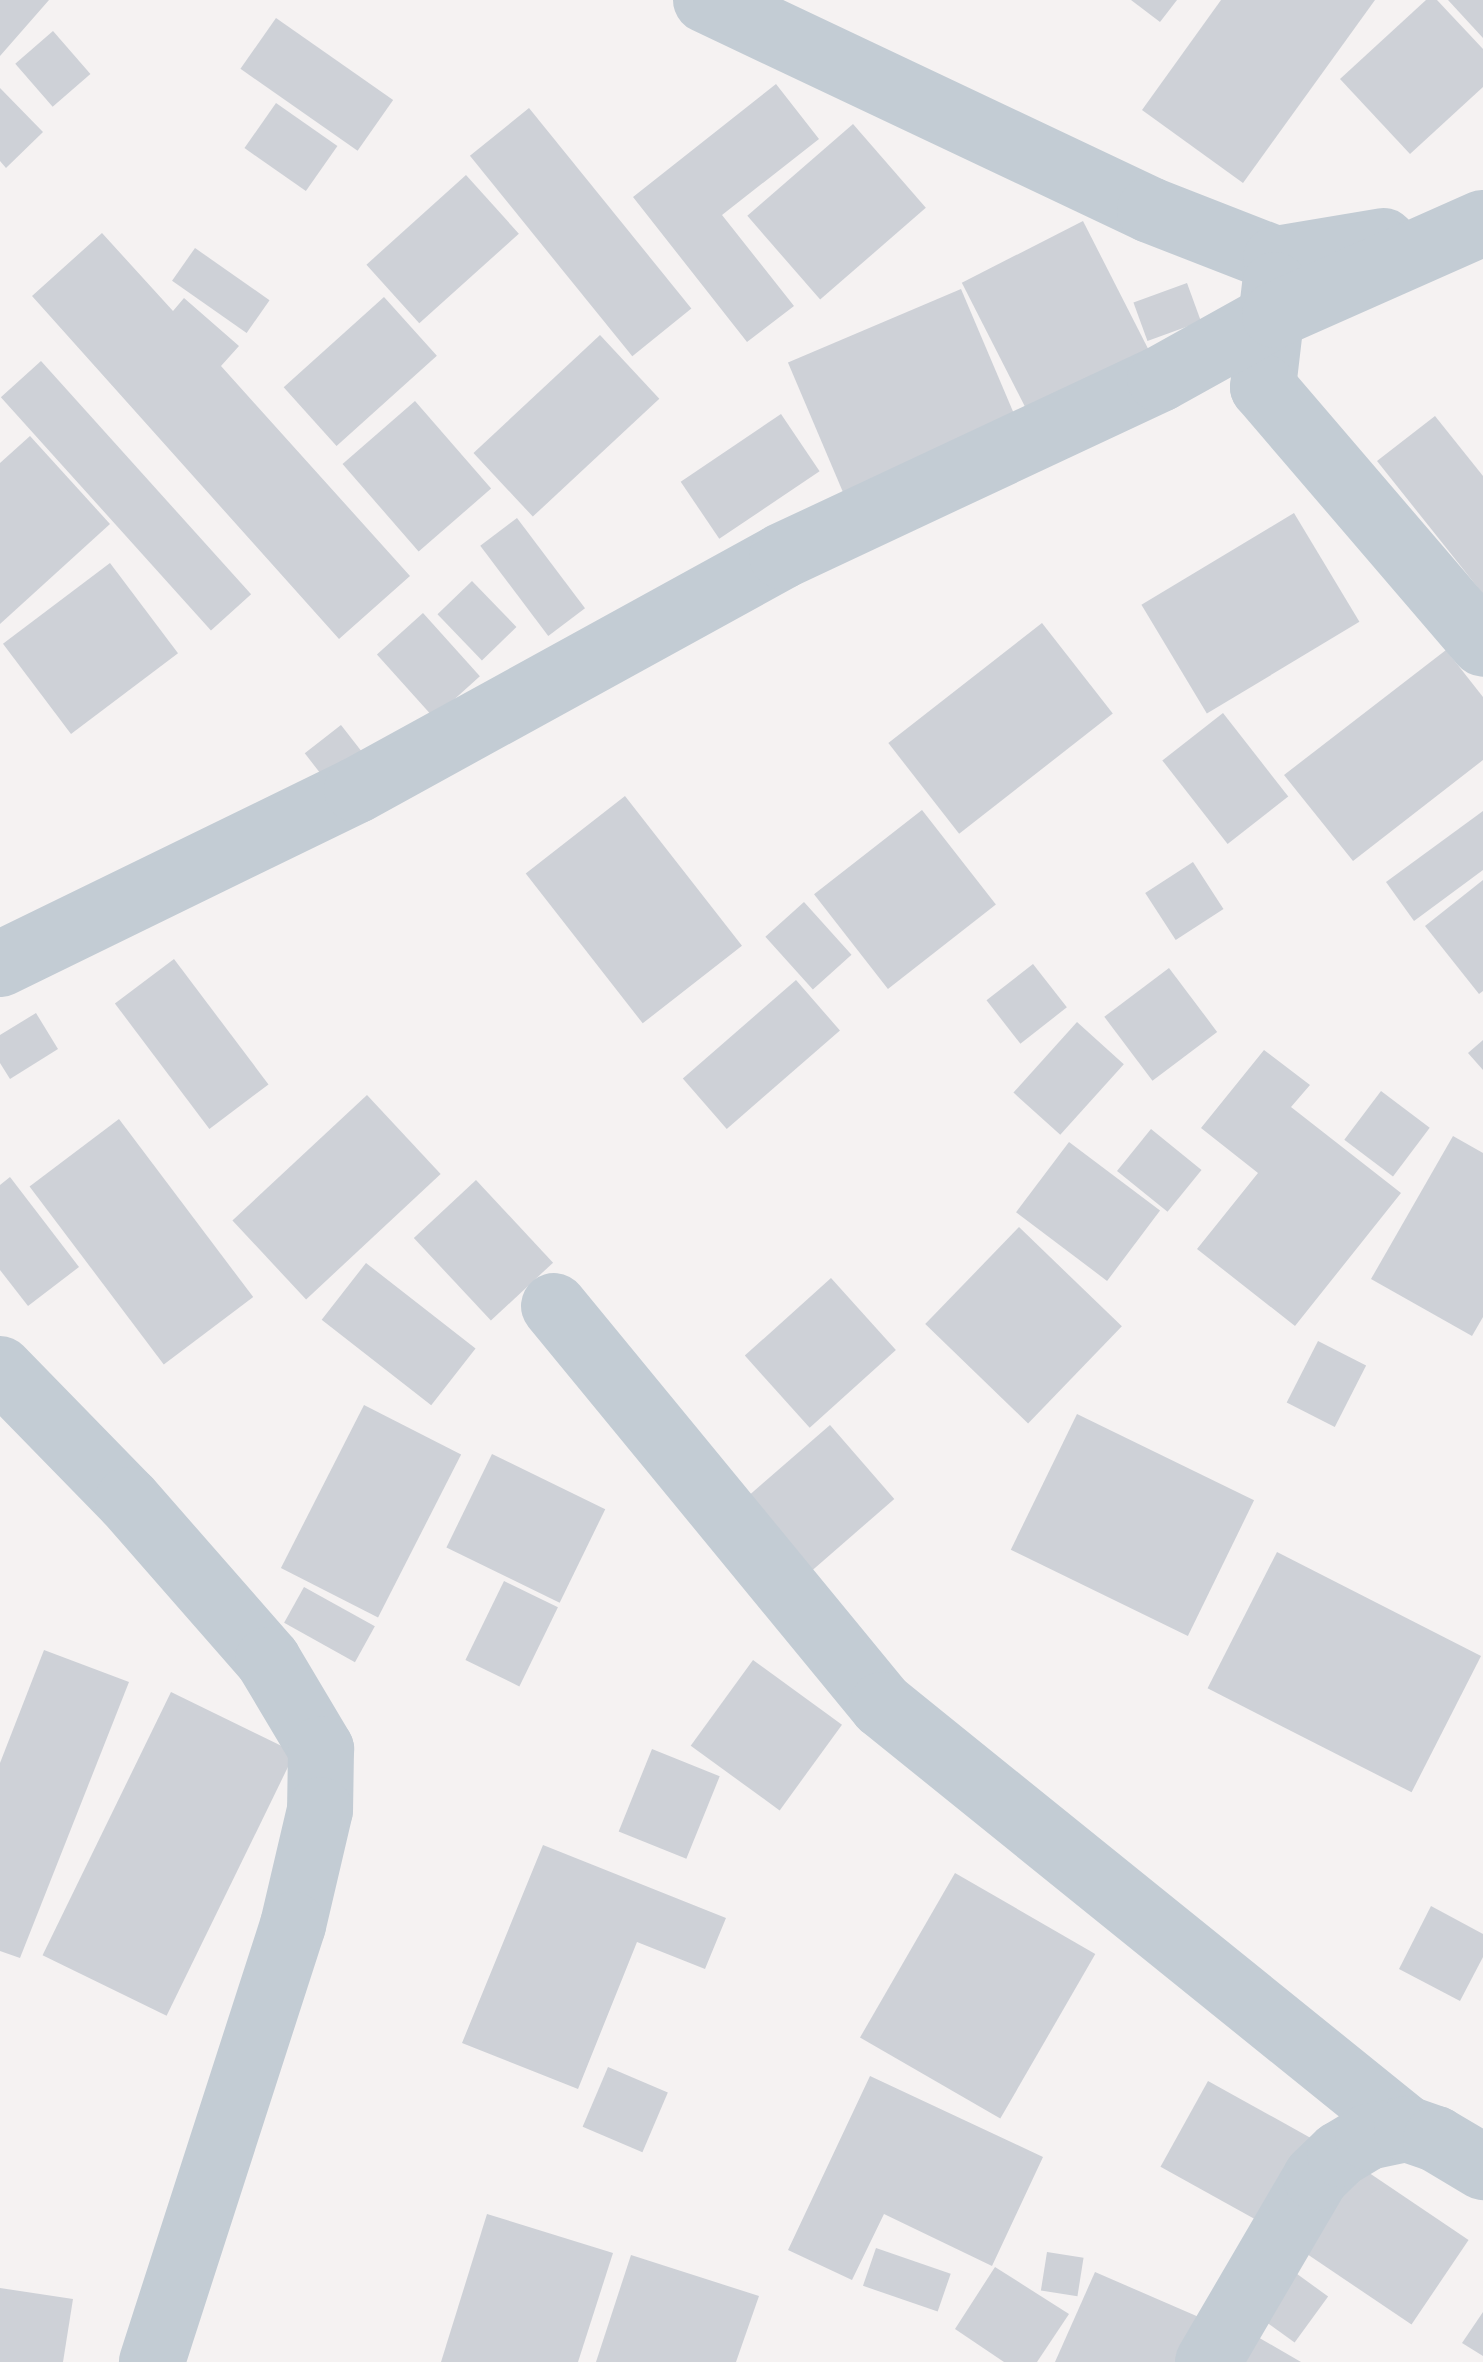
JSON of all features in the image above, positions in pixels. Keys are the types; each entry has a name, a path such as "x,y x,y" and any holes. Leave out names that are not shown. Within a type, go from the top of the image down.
{"street":[{"path":"706,0 1150,209 1275,287"},
{"path":"0,964 357,790 782,556 1160,379 1275,287 1482,224"},
{"path":"1275,287 1263,387 1483,644"},
{"path":"554,1306 882,1705 1407,2129 1436,2139 1483,2167"},
{"path":"0,1369 128,1500 268,1660 321,1749 320,1810 293,1925 152,2362"},
{"path":"1208,2362 1316,2177 1369,2137 1407,2129"}],"building":[{"path":"0,0 49,0 0,56"},
{"path":"1131,0 1177,0 1160,22"},
{"path":"1221,0 1375,0 1243,183 1142,110"},
{"path":"1426,0 1437,0 1483,49 1483,87 1410,154 1340,79"},
{"path":"1448,0 1483,0 1483,38"},
{"path":"276,18 393,100 358,151 240,69"},
{"path":"53,31 90,74 53,107 15,64"},
{"path":"776,84 819,139 722,215 794,306 747,342 633,197"},
{"path":"0,88 43,132 6,168 0,161"},
{"path":"276,103 337,146 306,191 244,148"},
{"path":"529,108 691,309 632,356 470,156"},
{"path":"853,124 926,208 820,300 747,216"},
{"path":"466,175 519,234 419,323 366,265"},
{"path":"1083,221 1155,362 1034,424 962,283"},
{"path":"102,233 173,311 184,298 239,346 221,366 410,576 339,639 32,296"},
{"path":"195,248 270,300 247,333 172,281"},
{"path":"1187,283 1201,322 1147,341 1133,302"},
{"path":"961,289 1016,419 843,492 788,362"},
{"path":"384,297 437,356 337,446 284,387"},
{"path":"600,335 659,399 533,517 473,453"},
{"path":"41,361 251,594 211,630 1,397"},
{"path":"415,401 491,489 419,552 343,464"},
{"path":"781,414 820,471 719,539 681,482"},
{"path":"1435,416 1483,476 1483,594 1377,461"},
{"path":"30,436 110,524 0,624 0,463"},
{"path":"1294,513 1359,622 1207,714 1141,605"},
{"path":"517,518 585,608 548,636 480,546"},
{"path":"110,563 178,653 71,734 3,644"},
{"path":"472,581 516,627 482,660 437,614"},
{"path":"423,613 480,676 434,718 377,654"},
{"path":"1042,623 1113,714 959,834 888,743"},
{"path":"1446,650 1483,697 1483,760 1353,861 1284,775"},
{"path":"1223,713 1288,797 1228,844 1162,760"},
{"path":"341,725 364,754 328,782 305,753"},
{"path":"625,796 742,946 643,1023 526,874"},
{"path":"922,810 996,905 888,989 814,894"},
{"path":"1483,811 1483,870 1414,921 1386,882"},
{"path":"1193,862 1223,909 1176,940 1145,893"},
{"path":"1483,880 1483,991 1479,994 1425,926"},
{"path":"804,902 852,955 813,990 765,937"},
{"path":"174,959 268,1084 209,1129 115,1004"},
{"path":"1033,964 1067,1007 1020,1044 987,1000"},
{"path":"1169,968 1217,1032 1152,1081 1104,1017"},
{"path":"796,980 840,1031 727,1129 683,1078"},
{"path":"36,1013 58,1049 10,1079 0,1063 0,1035"},
{"path":"1077,1022 1124,1064 1060,1135 1013,1093"},
{"path":"1483,1040 1483,1070 1468,1053"},
{"path":"1264,1050 1310,1085 1291,1107 1401,1193 1295,1326 1197,1249 1258,1173 1201,1128"},
{"path":"1381,1091 1430,1128 1393,1176 1344,1140"},
{"path":"367,1095 441,1174 306,1299 232,1220"},
{"path":"119,1119 253,1297 164,1364 30,1186"},
{"path":"1151,1129 1202,1170 1168,1212 1117,1171"},
{"path":"1453,1136 1483,1153 1483,1317 1472,1336 1371,1279"},
{"path":"1069,1142 1160,1211 1107,1281 1016,1212"},
{"path":"10,1177 79,1267 28,1306 0,1270 0,1185"},
{"path":"476,1180 553,1263 491,1321 414,1238"},
{"path":"1019,1227 1122,1326 1028,1423 925,1324"},
{"path":"366,1263 476,1349 431,1405 322,1320"},
{"path":"831,1278 896,1350 810,1428 745,1356"},
{"path":"1318,1341 1366,1366 1335,1427 1287,1402"},
{"path":"364,1405 461,1454 378,1618 281,1568"},
{"path":"1077,1414 1254,1500 1188,1636 1011,1550"},
{"path":"830,1425 894,1499 804,1578 739,1504"},
{"path":"492,1454 605,1509 560,1603 446,1547"},
{"path":"1277,1552 1481,1656 1412,1792 1208,1688"},
{"path":"504,1581 558,1607 519,1686 465,1660"},
{"path":"304,1587 375,1626 355,1662 284,1623"},
{"path":"44,1650 129,1682 20,1958 0,1951 0,1763"},
{"path":"753,1660 842,1725 780,1810 691,1746"},
{"path":"171,1692 295,1752 167,2016 43,1955"},
{"path":"652,1749 720,1776 686,1859 619,1832"},
{"path":"543,1845 726,1918 705,1969 637,1942 578,2089 462,2043"},
{"path":"955,1873 1095,1954 1000,2119 860,2038"},
{"path":"1431,1906 1483,1934 1483,1957 1460,2001 1399,1969"},
{"path":"608,2067 668,2092 642,2152 583,2127"},
{"path":"870,2076 1043,2157 992,2266 884,2214 852,2280 788,2250"},
{"path":"1208,2081 1312,2139 1265,2224 1160,2167"},
{"path":"1350,2160 1469,2240 1412,2325 1293,2245"},
{"path":"487,2214 613,2253 578,2362 441,2362"},
{"path":"876,2248 951,2274 938,2312 863,2286"},
{"path":"1047,2252 1084,2258 1077,2296 1041,2291"},
{"path":"631,2255 759,2296 736,2362 596,2362"},
{"path":"1282,2263 1328,2297 1295,2343 1248,2309"},
{"path":"995,2267 1069,2314 1037,2362 1004,2362 955,2329"},
{"path":"1095,2272 1208,2321 1190,2362 1055,2362"},
{"path":"0,2288 73,2299 63,2362 0,2362"},
{"path":"1483,2312 1483,2356 1462,2343"},
{"path":"1256,2336 1301,2362 1241,2362"}]}
